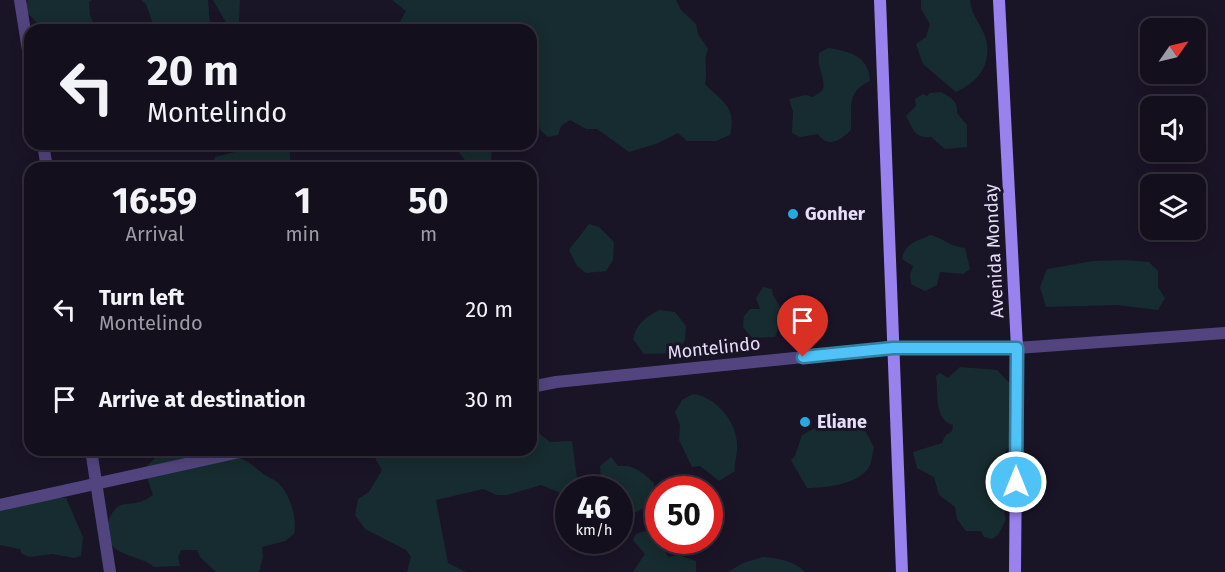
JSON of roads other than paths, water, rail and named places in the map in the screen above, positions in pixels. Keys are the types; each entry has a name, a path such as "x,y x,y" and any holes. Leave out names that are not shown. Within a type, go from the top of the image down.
{"main road":[{"path":"880,0 902,572"},
{"name":"Avenida Monday","path":"999,0 1017,348 1016,572"}],"street":[{"path":"20,0 24,25"},
{"name":"Montelindo","path":"537,386 893,348 1017,348 1225,333"},
{"path":"92,456 110,572"},
{"path":"0,505 222,456"}],"place":[{"name":"Gonher","path":"793,214"},
{"name":"Eliane","path":"805,422"}]}
